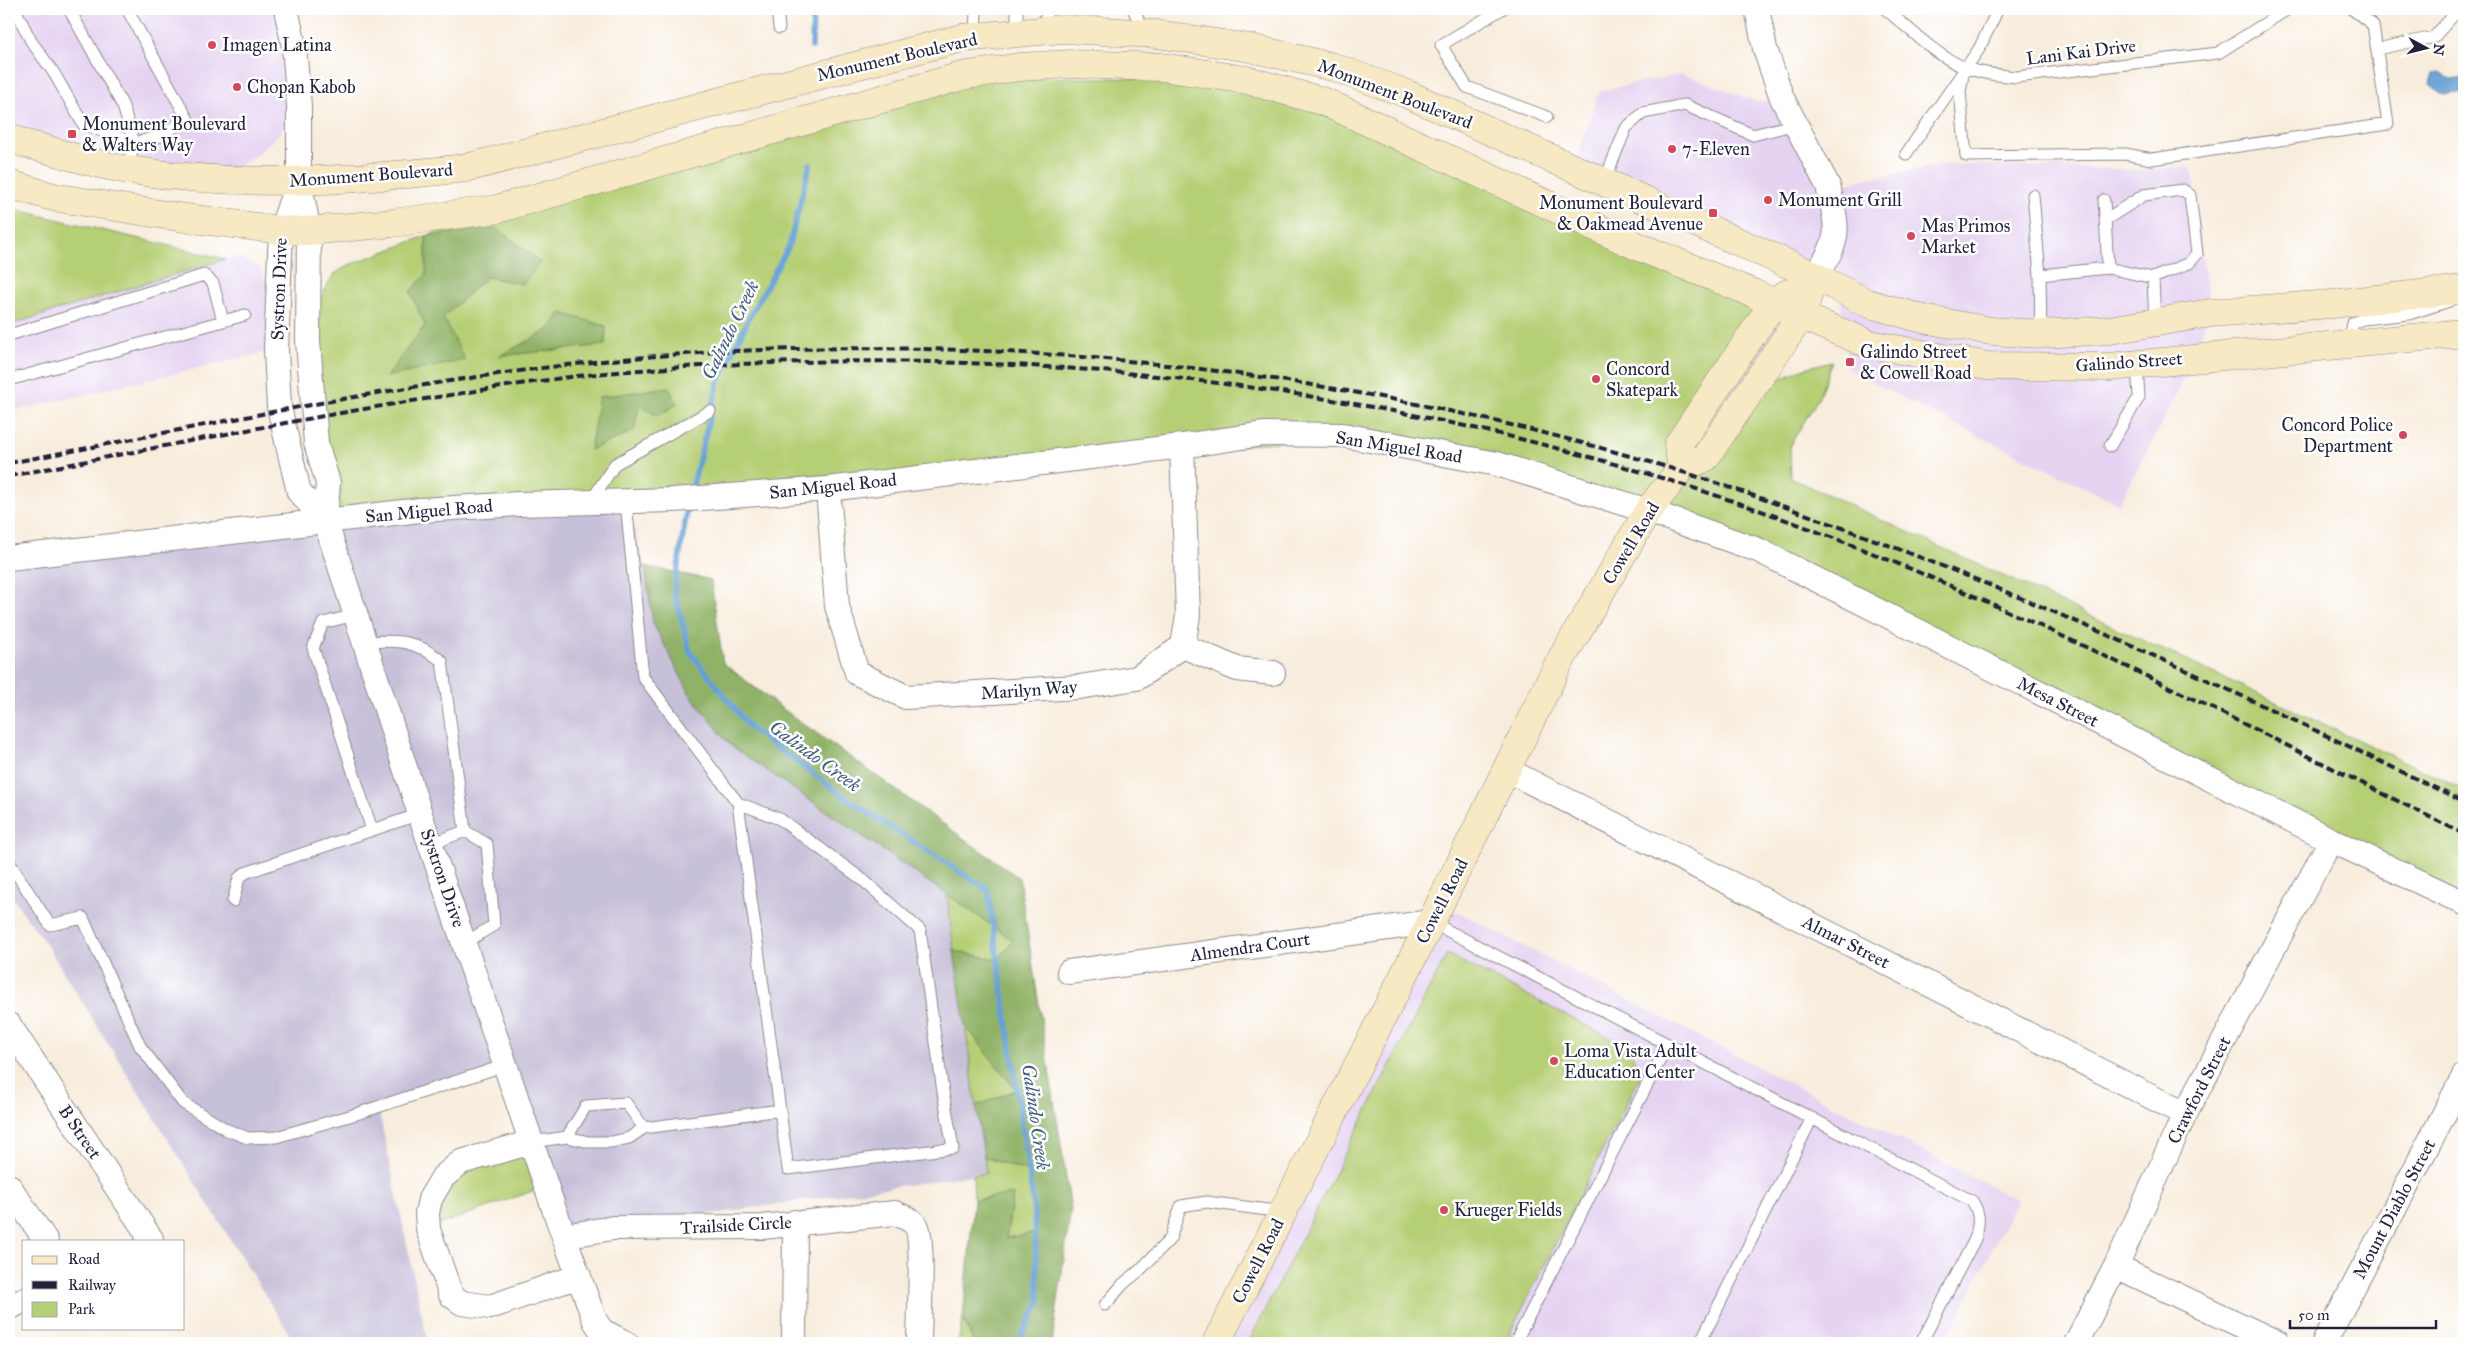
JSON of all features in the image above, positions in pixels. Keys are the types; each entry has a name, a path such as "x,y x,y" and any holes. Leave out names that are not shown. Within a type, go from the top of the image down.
{"main road":[{"name":"Monument Boulevard","path":"9,137 23,143 128,170 212,181 299,181 381,178 466,168 933,46 974,37 1031,20 1063,30 1144,33 1250,48 1333,67 1407,94 1815,276"},
{"name":"Monument Boulevard","path":"9,184 53,197 178,217 281,230 309,231 497,209 962,76 1019,66 1070,64 1162,66 1248,80 1325,102 1637,246 1774,302 1801,316"},
{"path":"1815,276 1801,316 1705,458 1682,466 1678,445 1774,302 1815,276"},
{"name":"Galindo Street","path":"1815,276 1867,303 1923,319 1990,331 2040,334 2110,330 2210,313 2332,304 2464,289"},
{"path":"2271,352 2322,328 2331,316 2332,304"},
{"name":"Galindo Street","path":"1801,316 1869,344 1987,366 2109,367 2464,333"},
{"name":"Cowell Road","path":"1216,1343 1431,922 1559,663 1648,511 1682,466"}],"street":[{"path":"286,9 294,46 299,106 299,181"},
{"path":"1758,9 1765,49 1782,98 1828,186 1837,229 1830,255 1815,276"},
{"name":"Systron Drive","path":"299,181 281,230 276,350 279,407 299,492 325,520"},
{"name":"Systron Drive","path":"299,181 309,231 308,341 316,443 328,483 325,520 420,814 564,1236"},
{"name":"San Miguel Road","path":"9,558 420,510 519,504 674,500 828,488 1182,446 1263,434 1343,435 1497,464 1648,511"},
{"path":"1182,446 1188,615 1183,646 1237,669 1273,673"},
{"name":"Marilyn Way","path":"828,488 837,606 857,673 906,697 1080,687 1137,678 1183,646"},
{"name":"Mesa Street","path":"1648,511 1758,550 2330,840 2464,903"},
{"name":"Almar Street","path":"1507,770 2185,1114"},
{"name":"Crawford Street","path":"2076,1343 2116,1266 2185,1114 2330,840"},
{"name":"Almendra Court","path":"1069,972 1431,922"},
{"name":"B Street","path":"9,1025 149,1240"},
{"name":"Mount Diablo Street","path":"2324,1343 2463,1081"},
{"path":"532,1142 461,1162 444,1178 430,1198 427,1213 428,1229 451,1295 462,1303 490,1307 579,1276"},
{"path":"9,1186 45,1240"},
{"name":"Trailside Circle","path":"564,1236 614,1228 762,1227 795,1222 895,1213 907,1218 917,1226 920,1246 919,1343"},
{"path":"794,1343 795,1222"},
{"path":"564,1236 595,1320 602,1332 626,1343"},
{"path":"2116,1266 2278,1343"},
{"path":"9,1308 22,1301"}],"lane":[{"path":"15,9 31,41 54,73 83,124 134,143 161,136 187,118 127,9"},
{"path":"69,9 122,106 134,143 128,170"},
{"path":"777,9 779,28"},
{"path":"974,37 976,9"},
{"path":"1133,9 1144,33"},
{"path":"1502,9 1441,45 1467,87 1547,117"},
{"name":"Lani Kai Drive","path":"1885,9 1950,60 1964,68 1992,75 2018,77 2218,53 2288,9"},
{"path":"1906,154 1979,49 1998,9"},
{"path":"1964,68 1960,92 1966,156 2125,154 2152,159 2388,124 2373,25 2352,9"},
{"path":"2377,49 2434,37 2459,9"},
{"path":"1604,182 1626,128 1643,113 1686,105 1753,136 1796,124"},
{"path":"2040,275 2108,268 2153,278 2189,263 2197,254 2190,195 2183,190 2144,195 2105,220"},
{"path":"2033,195 2040,275 2040,334"},
{"path":"2104,200 2108,268"},
{"path":"9,335 204,275 213,283 223,321"},
{"path":"2153,278 2155,323"},
{"path":"2348,344 2353,323 2363,318 2409,314 2464,295"},
{"path":"9,380 245,315"},
{"path":"2110,446 2139,397 2137,364"},
{"path":"590,503 616,464 710,412"},
{"path":"626,502 643,677 738,803 788,1168 953,1148 943,1092 920,930 864,880 780,819 738,803"},
{"path":"355,615 323,623 313,648 372,830"},
{"path":"363,642 395,640 425,648 442,661 465,831"},
{"path":"233,901 239,878 244,873 420,814"},
{"path":"431,844 465,831"},
{"path":"465,831 487,844 494,925 465,942"},
{"path":"9,862 50,925 83,918 140,1046 183,1103 227,1130 248,1138 276,1137 353,1115 506,1065"},
{"path":"1431,922 1972,1201 1978,1209 1979,1224 1975,1239 1921,1343"},
{"path":"1515,1343 1668,1044"},
{"path":"567,1138 586,1106 626,1103 644,1128"},
{"path":"532,1142 567,1138 590,1142 612,1142 629,1138 644,1128 780,1110"},
{"path":"1700,1343 1812,1118"},
{"path":"1105,1305 1123,1284 1139,1271 1170,1239 1181,1206 1208,1202 1283,1212"}],"shaded area":[{"path":"9,9 286,9 299,106 277,136 256,155 212,181 9,137"},
{"path":"1682,74 1758,102 1782,98 1828,186 1948,164 2148,170 2191,166 2210,313 2176,396 2119,504 1922,408 1848,369 1834,242 1815,276 1572,167 1579,153 1599,91"},
{"path":"236,256 259,267 270,289 276,350 9,412 9,325"},
{"path":"626,502 645,566 653,623 690,694 730,745 947,893 986,1173 564,1236 506,1065 378,1107 428,1343 295,1343 46,944 9,893 9,558"},
{"name":"Loma Vista Adult Education Center","path":"1440,903 2017,1200 1945,1343 1216,1343"}],"green space":[{"path":"962,76 1247,80 1774,302 1682,466 1751,410 1780,378 1808,367 1832,361 1819,397 1790,445 1791,478 2464,789 2464,903 1758,550 1648,511 1343,435 828,489 325,520 317,304 333,275 349,265 497,209"},
{"path":"9,208 225,259 9,325"},
{"path":"497,228 540,262 523,284 487,277 443,317 465,360 386,377 425,325 410,291 426,275 426,236"},
{"path":"561,313 606,326 605,345 499,356 547,331"},
{"path":"669,387 677,404 658,416 639,406 634,431 590,450 599,397"},
{"path":"645,566 711,580 723,663 780,707 1019,878 1071,1209 1052,1343 1022,1343 1020,1338 1017,1343 974,1343 963,1318 974,1200 1013,1194 1006,1238 1035,1233 1029,1172 984,1157 976,1106 1016,1090 965,1025 954,951 998,960 1013,940 730,745 690,694 653,623"},
{"path":"947,893 1014,940 998,960 954,951"},
{"name":"Krueger Fields","path":"1447,954 1630,1048 1640,1077 1505,1343 1248,1343"},
{"path":"965,1025 1017,1090 976,1106"},
{"path":"532,1142 546,1186 428,1229 443,1177"},
{"path":"984,1157 1029,1172 1035,1233 1006,1238 1013,1195 974,1200 973,1175 986,1173"},
{"path":"963,1318 974,1343 958,1343"}],"water":[{"path":"2440,73 2451,79 2464,77 2464,92 2443,95 2430,84 2433,74"}],"waterway":[{"name":"Galindo Creek","path":"812,47 813,9"},
{"name":"Galindo Creek","path":"691,493 718,383 748,320 789,246 810,164"},
{"name":"Galindo Creek","path":"688,504 674,591 690,652 750,728 846,798 988,890 1033,1201 1039,1304 1017,1343"}],"railway":[{"path":"9,463 273,412 449,381 627,359 716,352 831,348 1061,355 1175,366 1289,381 1402,401 1515,426 1626,455 1771,502 1934,563 2087,626 2314,730 2464,802"},
{"path":"9,476 384,406 533,382 628,371 780,363 933,362 1085,370 1236,386 1387,410 1535,443 1682,484 1826,535 1908,568 2069,639 2464,834"}],"place":[{"name":"Imagen Latina","path":"212,45"},
{"name":"Chopan Kabob","path":"237,87"},
{"name":"Monument Boulevard & Walters Way","path":"72,134"},
{"name":"7-Eleven","path":"1672,149"},
{"name":"Monument Grill","path":"1768,200"},
{"name":"Monument Boulevard & Oakmead Avenue","path":"1713,213"},
{"name":"Mas Primos Market","path":"1911,236"},
{"name":"Galindo Street & Cowell Road","path":"1850,362"},
{"name":"Concord Skatepark","path":"1596,379"},
{"name":"Concord Police Department","path":"2403,435"},
{"name":"Loma Vista Adult Education Center","path":"1554,1061"},
{"name":"Krueger Fields","path":"1444,1210"}]}
